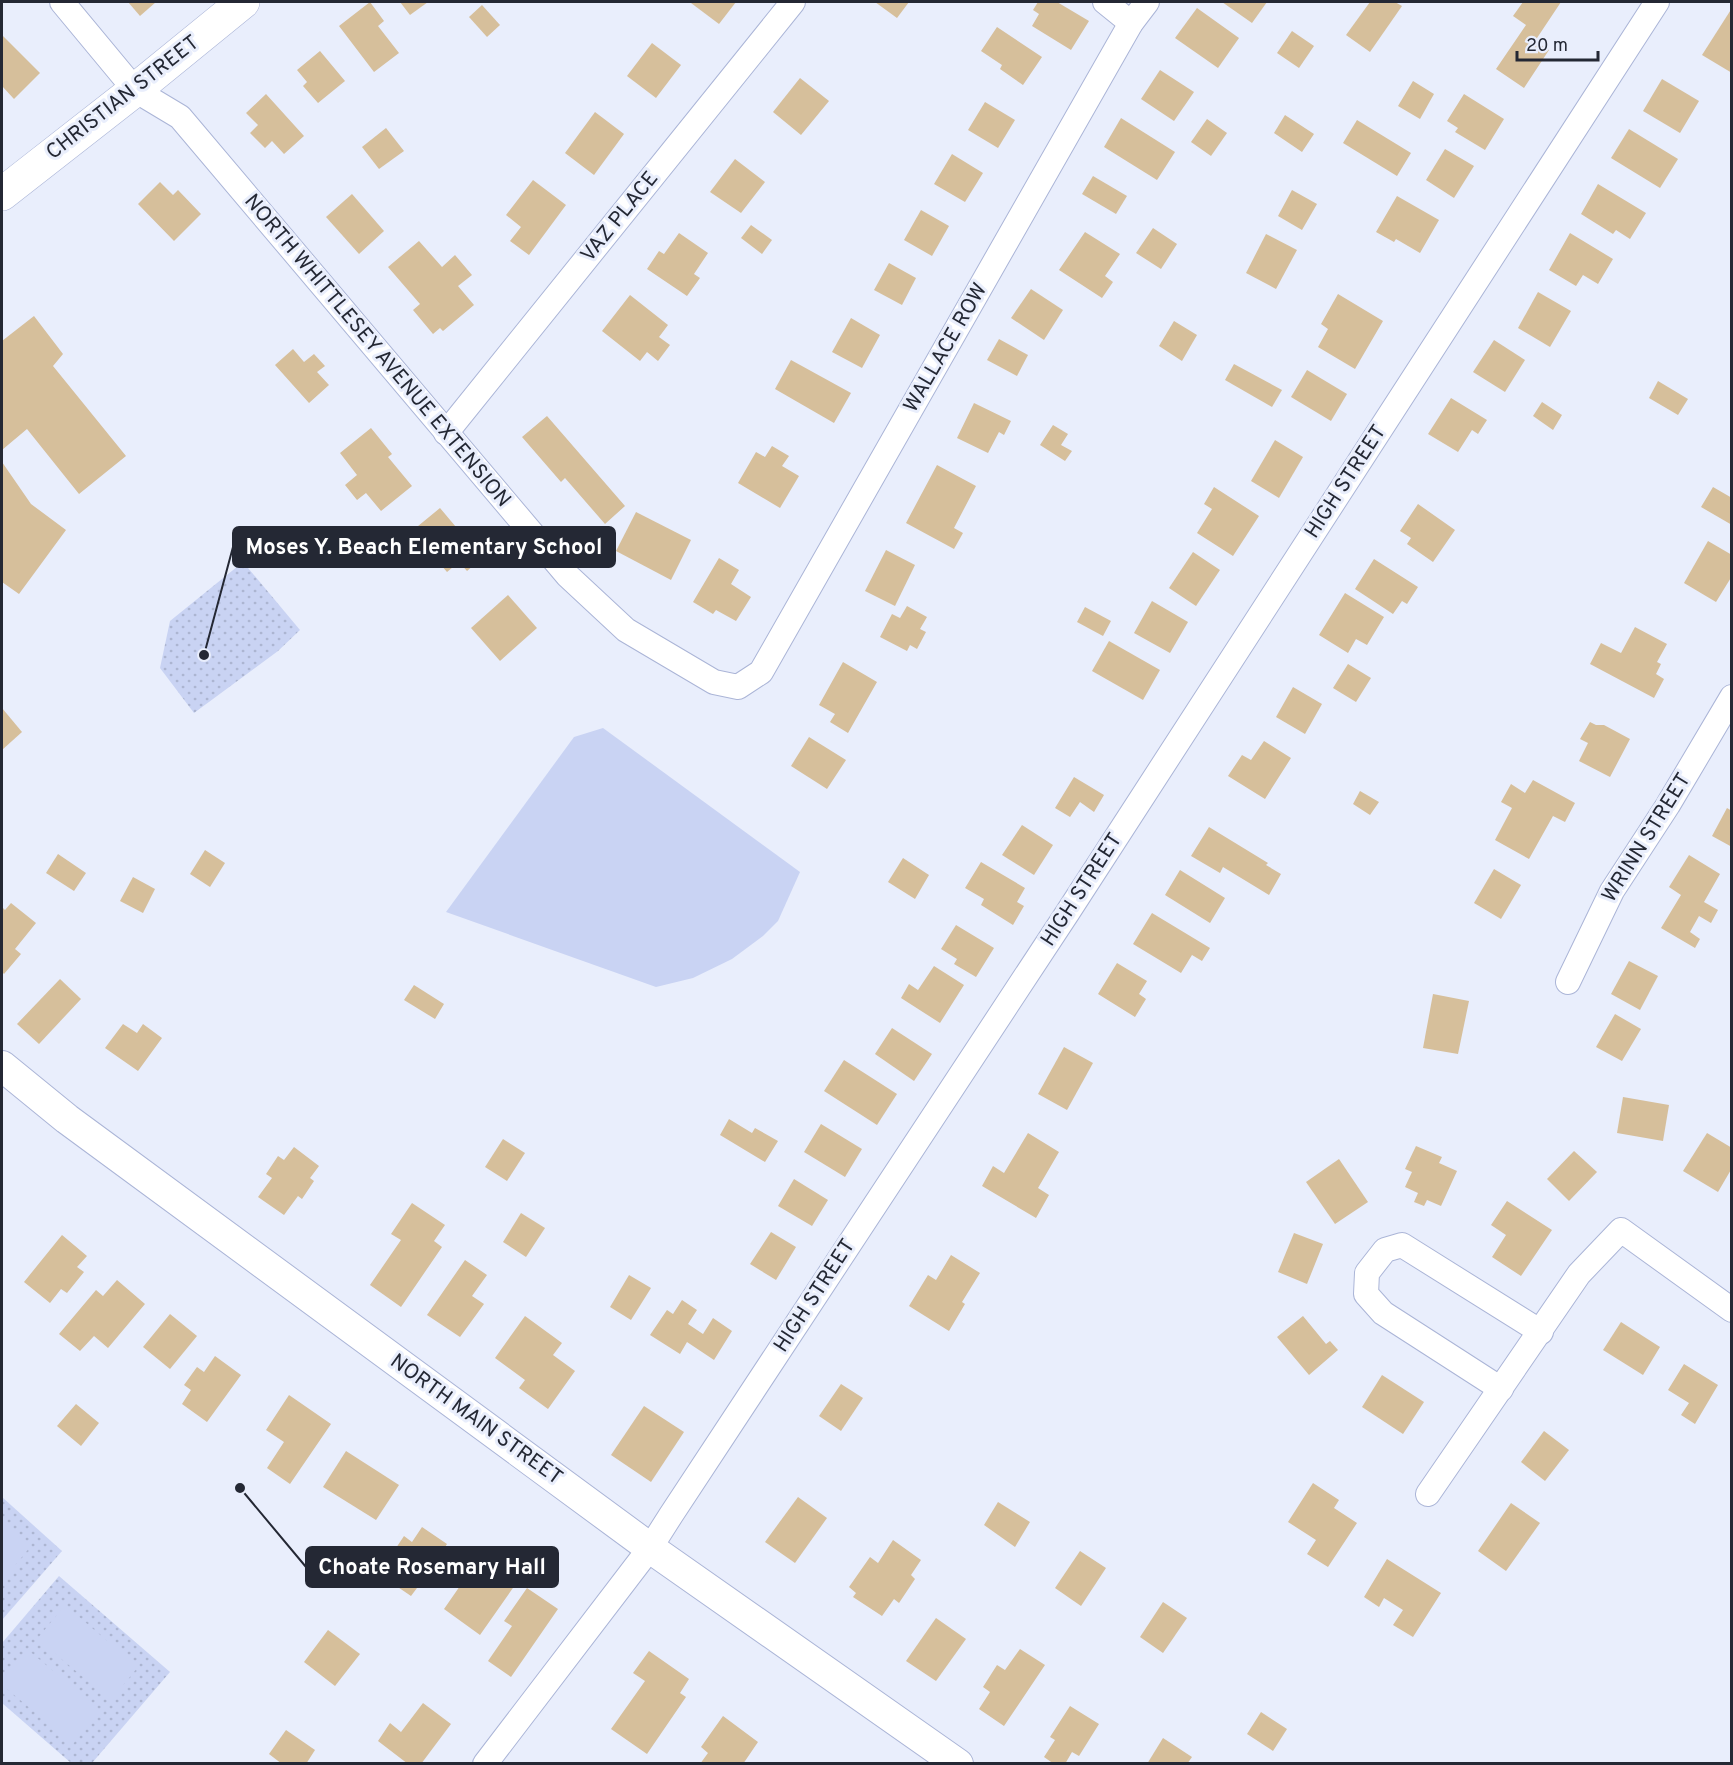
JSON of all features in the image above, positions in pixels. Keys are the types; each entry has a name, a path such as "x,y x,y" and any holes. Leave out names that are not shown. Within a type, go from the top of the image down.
{"main road":[{"name":"CHRISTIAN STREET","path":"2,194 243,2"}],"street":[{"name":"NORTH WHITTLESEY AVENUE EXTENSION","path":"62,2 135,90 180,117 568,576 626,630 714,682 738,687"},
{"name":"VAZ PLACE","path":"446,434 793,2"},
{"path":"1105,2 1131,23"},
{"name":"WALLACE ROW","path":"738,687 761,672 1131,23 1147,2"},
{"name":"HIGH STREET","path":"485,1764 650,1548 1068,912 1657,2"},
{"name":"WRINN STREET","path":"1568,982 1612,891 1668,805 1731,697"},
{"name":"NORTH MAIN STREET","path":"2,1066 76,1126 650,1548 958,1764"},
{"path":"1428,1494 1579,1274 1622,1230 1731,1310"},
{"path":"1501,1389 1383,1313 1366,1294 1368,1274 1385,1250 1402,1245 1541,1332"}],"shaded area":[{"path":"243,562 300,630 278,651 194,713 160,668 170,621"},
{"path":"603,728 800,872 778,921 763,936 732,959 693,978 656,987 446,912 574,737"},
{"path":"2,1497 62,1551 2,1620"},
{"path":"2,1522 31,1546 3,1580 2,1579"},
{"path":"59,1576 170,1672 92,1763 71,1763 2,1703 2,1643"},
{"path":"65,1605 138,1667 111,1700 37,1639"},
{"path":"27,1649 101,1711 73,1744 2,1685 2,1680"}],"building":[{"path":"128,2 156,2 140,16"},
{"path":"370,2 384,21 378,26 399,53 374,72 339,26"},
{"path":"400,2 428,2 410,15"},
{"path":"692,2 736,2 719,24"},
{"path":"875,2 909,2 897,18"},
{"path":"1038,2 1057,2 1089,21 1071,50 1032,26 1039,14 1033,10"},
{"path":"1222,2 1267,2 1252,23"},
{"path":"1370,2 1395,2 1402,6 1370,52 1346,35"},
{"path":"1523,2 1561,2 1535,41 1549,50 1524,88 1496,69 1526,25 1513,16"},
{"path":"482,5 500,25 487,37 469,17"},
{"path":"1197,8 1239,38 1218,68 1175,38"},
{"path":"1732,8 1732,73 1702,55"},
{"path":"997,27 1042,57 1023,85 1000,69 1002,65 981,51"},
{"path":"1292,31 1314,46 1299,68 1277,53"},
{"path":"3,36 40,73 14,99 2,86"},
{"path":"652,43 681,65 656,98 627,76"},
{"path":"320,51 345,81 318,103 303,86 307,82 297,70"},
{"path":"1160,70 1194,92 1174,121 1141,99"},
{"path":"800,78 829,101 801,135 773,112"},
{"path":"1662,79 1699,101 1680,133 1643,111"},
{"path":"1413,81 1434,94 1420,119 1398,106"},
{"path":"266,94 304,136 284,154 272,141 265,148 250,133 258,125 246,113"},
{"path":"1464,94 1504,119 1485,150 1455,132 1458,128 1447,121"},
{"path":"985,102 1015,120 998,148 968,130"},
{"path":"595,112 624,134 594,175 565,153"},
{"path":"1285,115 1314,134 1302,152 1274,133"},
{"path":"1121,118 1175,152 1157,180 1104,147"},
{"path":"1207,119 1227,133 1211,156 1191,142"},
{"path":"1357,120 1411,153 1397,176 1343,143"},
{"path":"386,128 404,151 379,169 362,147"},
{"path":"1629,129 1678,159 1660,188 1611,158"},
{"path":"1445,149 1474,166 1454,198 1426,180"},
{"path":"952,154 983,173 965,202 934,184"},
{"path":"735,159 765,182 741,213 710,192"},
{"path":"1093,176 1127,196 1116,214 1082,194"},
{"path":"533,180 566,205 529,255 510,241 521,227 506,215"},
{"path":"160,182 173,195 178,190 201,214 174,241 138,204"},
{"path":"1598,184 1646,213 1630,239 1616,230 1613,234 1581,214"},
{"path":"1292,190 1317,204 1302,230 1278,216"},
{"path":"352,194 384,231 359,254 326,217"},
{"path":"1397,196 1439,220 1420,253 1396,239 1394,242 1376,232"},
{"path":"921,210 949,226 932,256 904,240"},
{"path":"751,225 772,240 762,254 741,238"},
{"path":"1153,228 1177,244 1161,269 1136,253"},
{"path":"1085,232 1120,254 1105,276 1113,282 1102,298 1059,270"},
{"path":"679,233 708,253 694,274 700,278 687,296 647,269 659,251 664,254"},
{"path":"1570,233 1613,259 1598,284 1583,275 1576,286 1549,270"},
{"path":"1266,234 1297,250 1276,289 1246,273"},
{"path":"419,241 442,267 455,255 472,275 458,286 474,305 443,331 440,328 433,334 413,310 420,304 388,267"},
{"path":"889,263 916,278 902,305 874,290"},
{"path":"1031,289 1063,310 1044,340 1011,318"},
{"path":"1538,292 1571,311 1550,347 1518,328"},
{"path":"1338,294 1383,321 1355,369 1318,347 1328,329 1321,324"},
{"path":"630,295 668,325 659,337 670,345 658,361 647,352 640,361 602,331"},
{"path":"34,316 63,354 53,366 126,456 79,494 27,429 2,450 2,341"},
{"path":"851,318 880,335 862,368 832,352"},
{"path":"1174,321 1197,335 1182,361 1159,346"},
{"path":"999,339 1028,355 1017,376 987,360"},
{"path":"1494,340 1525,360 1505,392 1473,372"},
{"path":"293,349 304,362 314,354 325,366 317,372 329,385 309,403 275,365"},
{"path":"791,360 851,393 834,423 775,389"},
{"path":"1234,364 1282,390 1272,407 1225,380"},
{"path":"1307,370 1347,394 1331,421 1291,397"},
{"path":"1658,381 1688,399 1678,415 1649,398"},
{"path":"1451,398 1487,420 1478,434 1472,430 1458,452 1428,434"},
{"path":"1542,402 1562,415 1553,430 1533,416"},
{"path":"974,403 1011,421 1004,435 999,432 988,453 957,438"},
{"path":"547,416 625,506 605,524 565,478 561,482 522,437"},
{"path":"1053,425 1068,434 1061,445 1072,451 1065,461 1040,445"},
{"path":"371,428 392,454 388,457 412,486 381,511 366,493 357,500 345,485 357,475 340,453"},
{"path":"1275,440 1303,457 1279,498 1251,481"},
{"path":"772,446 789,456 782,466 799,476 780,508 738,483 756,452 765,457"},
{"path":"2,462 31,504 66,530 19,594 2,582"},
{"path":"937,465 976,486 954,528 963,533 954,549 906,523"},
{"path":"1214,487 1259,516 1233,556 1197,533 1212,509 1204,504"},
{"path":"1713,487 1732,498 1732,525 1701,507"},
{"path":"1418,504 1455,530 1433,562 1407,544 1411,538 1400,531"},
{"path":"440,508 482,558 467,571 459,562 447,572 412,531"},
{"path":"636,512 691,540 671,580 616,551"},
{"path":"1708,541 1732,555 1732,576 1716,602 1684,583"},
{"path":"886,550 915,565 895,606 865,591"},
{"path":"1193,552 1220,570 1196,606 1169,588"},
{"path":"719,558 739,570 731,584 751,597 736,621 716,610 713,614 693,602"},
{"path":"1374,559 1418,587 1407,604 1402,601 1393,614 1355,589"},
{"path":"1345,593 1384,617 1367,645 1356,639 1348,653 1319,635"},
{"path":"508,595 537,628 500,661 471,628"},
{"path":"1152,601 1188,622 1170,653 1134,633"},
{"path":"907,606 927,617 920,629 926,632 917,649 910,645 907,651 880,637 892,614 900,618"},
{"path":"1085,607 1111,621 1103,636 1077,622"},
{"path":"1635,627 1667,644 1657,662 1661,664 1656,674 1664,679 1654,698 1590,664 1601,643 1621,653"},
{"path":"1109,641 1160,670 1143,700 1092,671"},
{"path":"843,662 877,682 848,733 830,722 835,714 819,705"},
{"path":"1348,664 1371,678 1356,702 1333,688"},
{"path":"1293,687 1322,704 1305,734 1276,717"},
{"path":"2,708 22,732 2,750"},
{"path":"1590,722 1604,725 1630,739 1610,777 1579,761 1588,743 1580,739"},
{"path":"809,737 846,760 827,789 791,766"},
{"path":"1264,741 1291,758 1265,799 1228,776 1242,755 1251,760"},
{"path":"1074,777 1104,795 1094,812 1080,802 1070,817 1055,808"},
{"path":"1533,780 1575,803 1565,822 1553,816 1529,859 1495,840 1512,808 1501,802 1511,784 1525,793"},
{"path":"1360,791 1379,802 1370,815 1353,804"},
{"path":"1727,808 1732,811 1732,847 1712,836"},
{"path":"1022,825 1053,845 1034,875 1002,855"},
{"path":"1209,827 1268,863 1266,865 1281,874 1269,895 1223,867 1220,873 1191,856"},
{"path":"205,850 225,863 210,887 190,874"},
{"path":"58,854 86,873 74,891 46,873"},
{"path":"1689,855 1720,874 1704,902 1718,910 1711,923 1699,916 1690,932 1700,939 1695,948 1661,928 1681,895 1669,887"},
{"path":"903,858 929,875 915,899 888,882"},
{"path":"981,862 1025,888 1017,902 1024,906 1013,925 981,905 984,899 965,888"},
{"path":"1494,869 1521,885 1501,919 1474,903"},
{"path":"1180,870 1225,898 1210,923 1165,895"},
{"path":"133,877 155,889 143,913 120,901"},
{"path":"11,903 36,923 15,949 21,954 4,974 2,972 2,907 5,910"},
{"path":"1152,913 1210,948 1202,961 1192,955 1181,973 1133,944"},
{"path":"956,925 994,948 976,977 954,964 957,959 941,949"},
{"path":"1629,961 1658,976 1640,1010 1611,994"},
{"path":"1117,963 1147,981 1139,994 1146,999 1135,1017 1098,994"},
{"path":"934,966 964,985 940,1023 901,998 909,984 918,990"},
{"path":"60,979 81,999 39,1044 17,1024"},
{"path":"414,985 444,1004 435,1019 404,1000"},
{"path":"1433,994 1469,1001 1458,1054 1423,1048"},
{"path":"1615,1014 1641,1029 1622,1061 1596,1047"},
{"path":"123,1024 137,1033 143,1024 162,1038 138,1071 105,1048"},
{"path":"892,1028 932,1054 914,1081 875,1054"},
{"path":"1064,1047 1093,1063 1067,1110 1038,1094"},
{"path":"844,1060 897,1094 877,1125 824,1091"},
{"path":"1623,1097 1669,1105 1663,1141 1617,1133"},
{"path":"729,1119 752,1133 755,1128 778,1141 765,1162 720,1135"},
{"path":"821,1124 862,1149 845,1177 804,1152"},
{"path":"1028,1133 1059,1152 1038,1188 1049,1195 1036,1218 982,1186 993,1166 1004,1173"},
{"path":"1707,1133 1732,1148 1732,1168 1718,1192 1683,1171"},
{"path":"503,1139 525,1153 507,1181 485,1167"},
{"path":"1416,1146 1442,1157 1439,1163 1457,1171 1441,1206 1427,1200 1424,1206 1414,1202 1418,1193 1405,1187 1412,1172 1405,1169"},
{"path":"294,1147 319,1166 310,1178 314,1181 302,1199 298,1196 284,1215 258,1197 272,1178 266,1174 278,1156 284,1160"},
{"path":"1574,1151 1597,1172 1569,1201 1547,1179"},
{"path":"1339,1159 1368,1202 1335,1224 1306,1182"},
{"path":"794,1179 828,1200 812,1226 778,1206"},
{"path":"1507,1201 1552,1230 1521,1276 1492,1257 1506,1235 1491,1225"},
{"path":"412,1203 445,1225 434,1241 442,1247 401,1307 370,1285 401,1240 391,1234"},
{"path":"521,1213 545,1228 526,1257 503,1242"},
{"path":"771,1232 796,1247 776,1280 750,1264"},
{"path":"1294,1233 1323,1244 1307,1284 1278,1272"},
{"path":"62,1235 87,1256 77,1267 84,1272 67,1293 61,1289 50,1303 24,1282"},
{"path":"951,1255 980,1273 962,1302 965,1304 949,1331 909,1306 928,1275 936,1280"},
{"path":"465,1260 487,1275 472,1296 484,1304 460,1337 427,1315"},
{"path":"629,1275 651,1288 631,1320 610,1307"},
{"path":"117,1280 145,1304 108,1348 94,1336 80,1351 59,1334 96,1290 103,1296"},
{"path":"682,1300 697,1310 688,1324 703,1334 713,1318 732,1331 714,1360 687,1342 680,1354 650,1335 667,1310 673,1314"},
{"path":"170,1314 197,1336 170,1369 143,1347"},
{"path":"525,1316 562,1343 553,1355 575,1371 548,1409 519,1388 525,1380 495,1358"},
{"path":"1303,1316 1326,1344 1330,1341 1338,1350 1309,1375 1277,1337"},
{"path":"1621,1322 1660,1347 1643,1375 1603,1350"},
{"path":"215,1356 241,1375 207,1422 182,1404 191,1390 184,1385 197,1367 204,1372"},
{"path":"1684,1364 1718,1385 1695,1424 1681,1415 1689,1403 1668,1390"},
{"path":"1382,1375 1424,1402 1403,1434 1362,1407"},
{"path":"841,1384 863,1398 841,1431 819,1416"},
{"path":"289,1395 331,1424 290,1484 267,1468 284,1442 266,1430"},
{"path":"76,1404 99,1423 81,1446 57,1426"},
{"path":"644,1406 684,1432 651,1482 611,1455"},
{"path":"1544,1431 1569,1450 1545,1481 1521,1462"},
{"path":"346,1451 399,1485 376,1520 323,1487"},
{"path":"1313,1483 1339,1500 1334,1508 1357,1523 1328,1567 1307,1554 1316,1540 1288,1522"},
{"path":"798,1497 827,1518 795,1563 765,1542"},
{"path":"998,1502 1030,1522 1015,1547 984,1525"},
{"path":"1511,1503 1540,1523 1506,1571 1478,1551"},
{"path":"422,1527 447,1544 437,1559 442,1563 428,1583 423,1580 411,1596 386,1579 398,1562 390,1557 404,1536 412,1542"},
{"path":"893,1540 921,1560 911,1575 915,1579 899,1603 894,1599 882,1616 853,1597 856,1593 849,1587 870,1557 878,1563"},
{"path":"1080,1551 1106,1568 1081,1606 1055,1588"},
{"path":"1387,1559 1441,1593 1413,1637 1393,1625 1403,1610 1384,1598 1379,1607 1364,1597"},
{"path":"478,1560 489,1568 494,1561 510,1572 506,1578 515,1585 480,1635 444,1609"},
{"path":"527,1588 558,1609 511,1677 488,1661 512,1626 504,1621"},
{"path":"1163,1602 1187,1618 1163,1653 1140,1637"},
{"path":"936,1618 966,1639 936,1681 906,1661"},
{"path":"328,1630 360,1654 335,1686 304,1662"},
{"path":"1020,1649 1045,1665 1004,1726 979,1709 990,1692 983,1687 997,1665 1005,1670"},
{"path":"649,1651 689,1679 680,1693 686,1697 647,1754 611,1729 645,1681 633,1673"},
{"path":"423,1703 451,1724 421,1764 408,1764 378,1741 390,1723 401,1732"},
{"path":"1070,1706 1099,1724 1079,1756 1072,1752 1065,1764 1054,1764 1044,1757 1055,1740 1050,1737"},
{"path":"1261,1712 1287,1729 1273,1751 1247,1734"},
{"path":"723,1716 758,1742 743,1764 700,1764 708,1753 701,1747"},
{"path":"286,1730 315,1750 306,1764 282,1764 269,1754"},
{"path":"1163,1738 1192,1757 1187,1764 1147,1764"}],"place":[{"name":"Moses Y. Beach Elementary School","path":"204,655"},
{"name":"Choate Rosemary Hall","path":"240,1488"}]}
